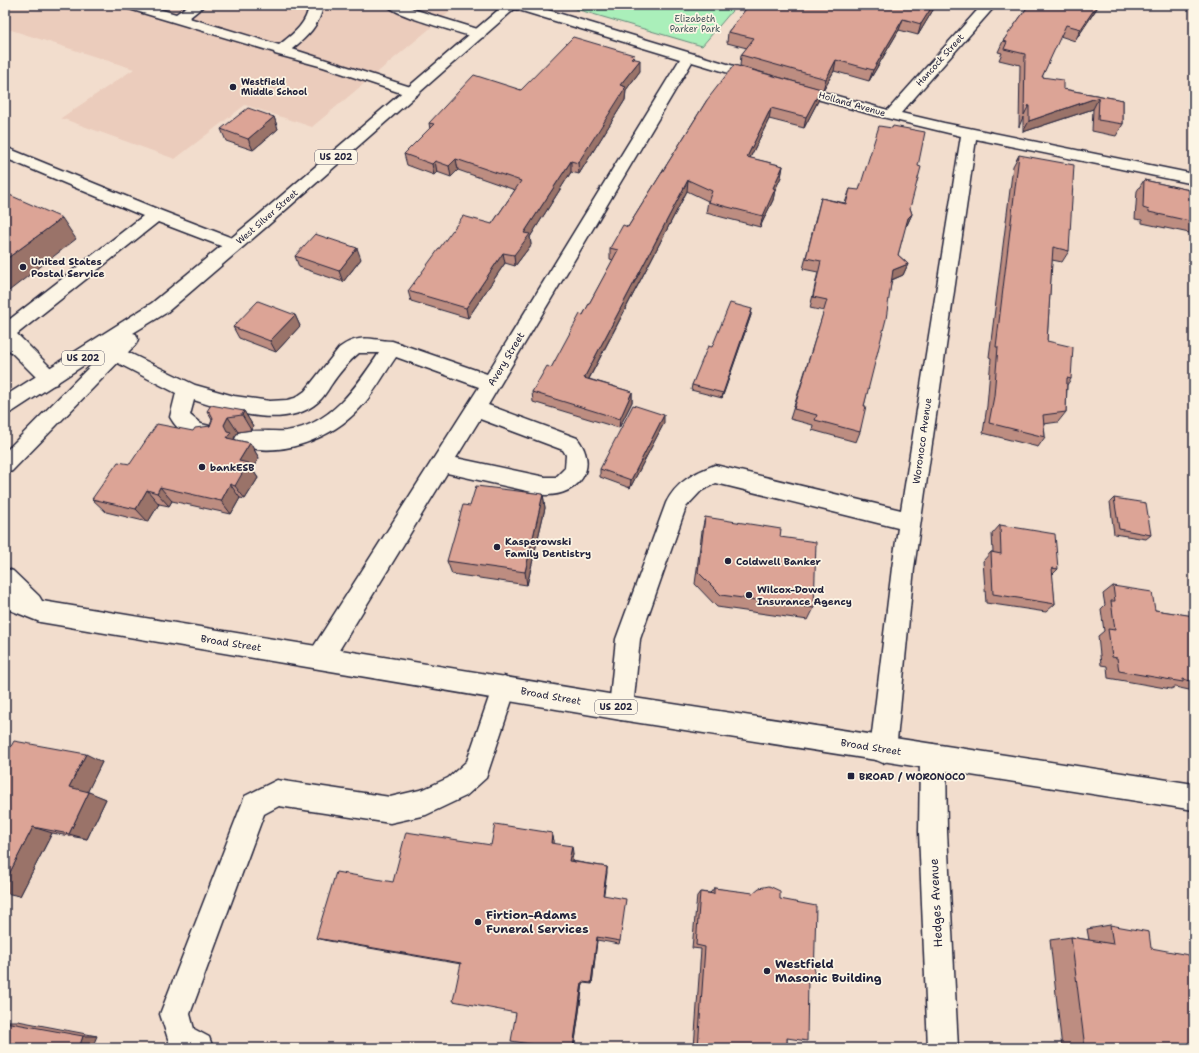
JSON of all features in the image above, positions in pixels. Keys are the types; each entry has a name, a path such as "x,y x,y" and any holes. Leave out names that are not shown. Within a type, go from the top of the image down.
{"main road":[{"path":"131,5 328,64 412,92"},
{"path":"178,19 198,5"},
{"path":"280,50 306,29 316,12 316,5"},
{"path":"394,5 411,13 479,34"},
{"name":"West Silver Street","path":"5,406 159,308 512,5"},
{"name":"Holland Avenue","path":"517,5 687,58 891,115 970,133 1194,179"},
{"name":"Hancock Street","path":"891,115 990,5"},
{"name":"Avery Street","path":"321,657 492,383 687,58"},
{"name":"Woronoco Avenue","path":"882,750 910,522 970,133"},
{"path":"5,152 156,215 234,245"},
{"path":"50,378 5,333 156,215"},
{"path":"5,465 159,308"},
{"path":"115,353 187,390 251,407 278,409 297,406 310,398 347,352 356,346 368,345 392,348 492,383"},
{"path":"245,439 260,441 284,440 307,435 337,419 354,403 392,348"},
{"path":"187,390 180,417 187,427 200,433 211,434"},
{"path":"442,463 545,486 560,485 570,478 575,471 578,460 576,450 570,444 476,409"},
{"path":"621,708 628,638 677,503 687,489 701,479 715,474 910,522"},
{"path":"5,578 40,611"},
{"name":"Broad Street","path":"5,597 40,611 621,708 882,750 1050,774 1194,797"},
{"path":"5,609 40,611"},
{"path":"198,1048 182,1039 175,1014 254,805 277,793 390,810 426,802 457,787 477,769 504,688"},
{"name":"Hedges Avenue","path":"933,757 933,832 942,1048"}],"shaded area":[{"name":"Westfield Middle School","path":"10,5 458,5 312,127 245,105 175,159 61,118 134,69 5,28 5,8"}],"green space":[{"name":"Elizabeth Parker Park","path":"562,5 737,5 702,46"}],"building":[{"path":"749,5 933,5 921,24 903,19 873,70 836,60 826,79 741,55 754,38 728,32"},
{"path":"1029,5 1097,5 1081,29 1066,25 1042,77 1063,80 1063,89 1123,100 1123,124 1098,120 1099,97 1029,121 1029,105 1024,115 1025,54 1004,49 1007,42 1003,41"},
{"path":"573,37 634,55 631,58 640,60 620,85 626,87 578,163 571,161 524,233 530,234 514,255 503,253 466,308 408,291 463,216 492,224 521,181 456,159 449,166 435,161 432,164 404,154 434,124 429,123 474,75 521,90"},
{"path":"734,65 821,89 806,117 771,108 747,157 783,166 763,216 708,202 712,191 688,180 584,378 632,392 620,419 532,392 547,366 551,368 580,314 583,315 618,250 610,248 623,225 628,227 707,100"},
{"path":"248,108 274,117 248,139 221,129"},
{"path":"879,126 892,128 893,126 925,132 918,166 921,167 910,208 912,214 908,218 898,255 908,264 893,270 886,319 864,406 866,406 860,432 815,420 817,415 794,409 827,300 813,297 821,261 806,258 821,198 846,204 850,189 859,190"},
{"path":"1019,155 1074,165 1069,251 1053,247 1047,341 1073,347 1071,379 1067,378 1066,412 1043,415 1045,437 989,423 994,396 998,347 996,347"},
{"path":"1144,180 1194,191 1194,222 1149,212 1149,210 1143,208"},
{"path":"5,193 62,218 5,260"},
{"path":"315,234 357,248 339,271 295,256"},
{"path":"258,301 295,315 270,341 233,327"},
{"path":"730,303 752,309 723,393 692,385 708,346 712,347"},
{"name":"bankESB","path":"211,405 244,411 242,415 228,417 224,425 227,431 231,432 227,438 250,443 239,461 248,463 235,486 230,484 221,501 160,487 157,493 147,490 136,509 92,499 118,462 130,464 157,424 193,431 195,428 210,426 213,418 210,412 207,411"},
{"path":"633,405 664,415 631,480 600,469"},
{"name":"Kasperowski Family Dentistry","path":"476,486 543,494 525,572 447,561 463,505 470,506"},
{"path":"1114,498 1146,503 1151,535 1119,529"},
{"path":"705,517 781,529 780,537 816,542 814,608 721,595 698,572"},
{"path":"1000,525 1055,534 1058,569 1052,568 1055,604 993,594 991,552 1001,554"},
{"path":"1113,586 1152,592 1155,610 1194,616 1194,682 1183,679 1183,682 1119,671 1117,658 1112,657 1108,629 1115,630 1111,601 1115,601"},
{"path":"14,741 86,754 69,787 89,792 69,834 33,827 5,882 5,757"},
{"name":"Firtion-Adams Funeral Services","path":"495,824 552,833 551,843 572,846 569,861 607,867 603,895 626,899 620,941 597,937 591,983 582,982 573,1048 555,1048 511,1041 516,1013 453,1001 461,963 316,938 336,872 393,882 406,832 491,845"},
{"name":"Westfield Masonic Building","path":"769,886 780,891 780,899 816,906 814,980 808,978 807,1041 787,1038 787,1048 698,1048 705,947 696,945 700,892 714,894 714,888 753,893 759,888"},
{"path":"1110,925 1149,932 1151,948 1194,956 1194,1048 1085,1048 1071,937 1113,944"},
{"path":"5,1022 83,1036 79,1048 5,1048"}],"place":[{"name":"Westfield Middle School","path":"233,87"},
{"name":"United States Postal Service","path":"23,267"},
{"name":"bankESB","path":"202,467"},
{"name":"Kasperowski Family Dentistry","path":"497,547"},
{"name":"Coldwell Banker","path":"728,561"},
{"name":"Wilcox-Dowd Insurance Agency","path":"749,595"},
{"name":"BROAD / WORONOCO","path":"851,776"},
{"name":"Firtion-Adams Funeral Services","path":"478,922"},
{"name":"Westfield Masonic Building","path":"767,971"}]}
